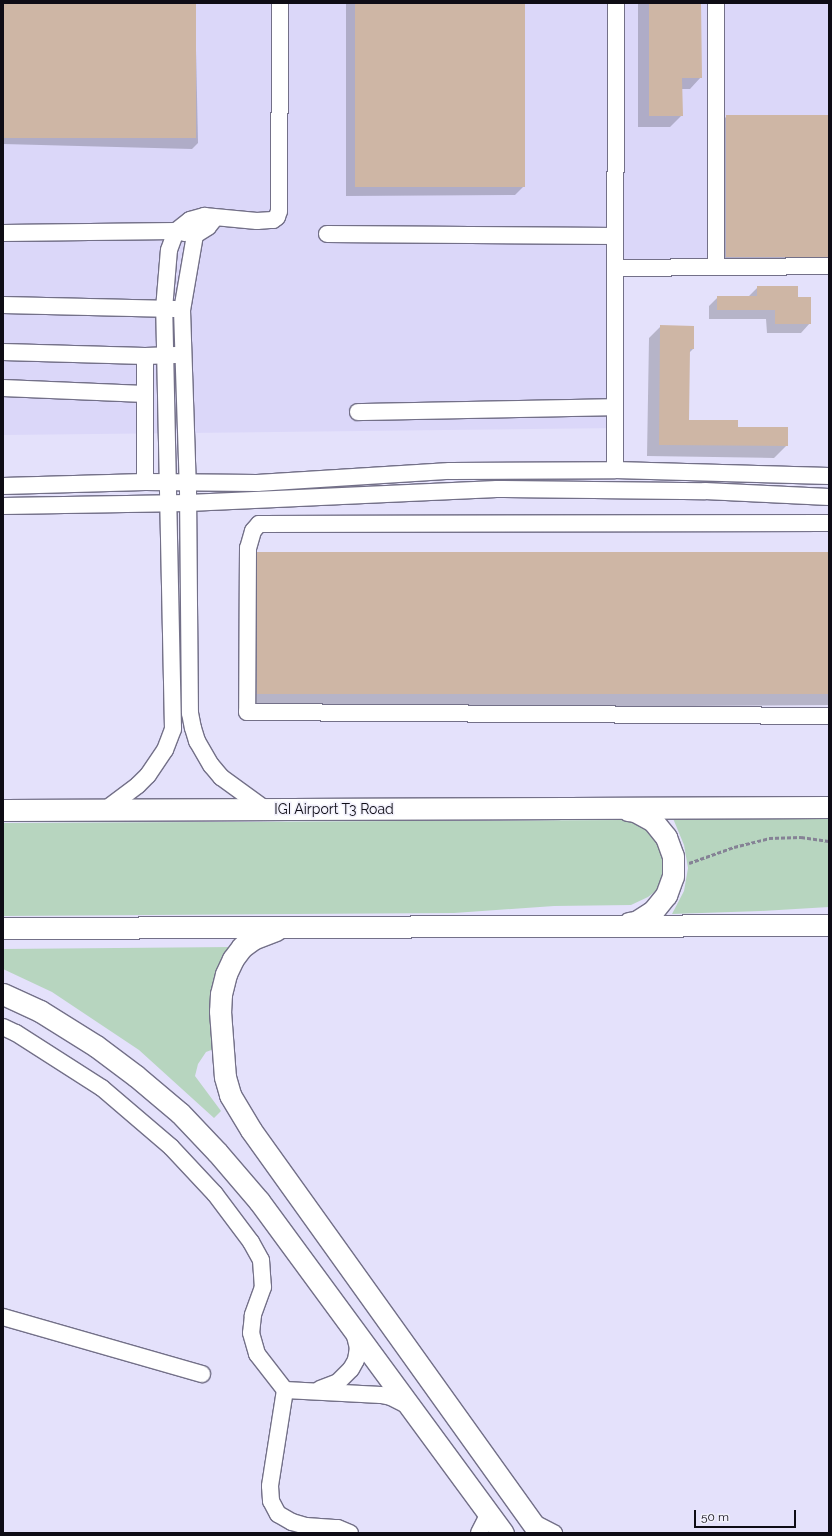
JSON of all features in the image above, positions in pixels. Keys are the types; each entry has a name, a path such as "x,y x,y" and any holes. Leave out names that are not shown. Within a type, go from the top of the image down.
{"main road":[{"name":"IGI Airport T3 Road","path":"3,810 615,807"},
{"path":"615,807 829,807"},
{"path":"615,807 635,811 653,821 666,837 673,856 673,876 666,895 653,911 636,922 616,926"},
{"path":"3,928 829,925"},
{"path":"286,927 265,933 242,947 233,959 226,974 220,1011 225,1076 230,1095 251,1130 536,1528"},
{"path":"3,994 40,1011 96,1046 136,1076 180,1113 218,1152 260,1201 503,1533"}],"street":[{"path":"105,810 138,785 148,775 165,750 173,729 164,309 169,250 176,231 190,220 204,216 215,218 273,220 277,216 279,211 280,3"},
{"path":"615,470 616,3"},
{"path":"716,3 716,267"},
{"path":"3,233 176,231 195,235 208,227 215,218"},
{"path":"327,234 615,236"},
{"path":"195,235 182,310 188,484 190,713 197,741 211,765 222,776 265,809"},
{"path":"615,268 829,266"},
{"path":"3,305 182,310"},
{"path":"3,352 145,356 184,355"},
{"path":"145,356 145,482"},
{"path":"3,388 145,394"},
{"path":"358,412 615,407"},
{"path":"3,486 145,482 188,484 256,483 450,470 615,470 829,476"},
{"path":"3,506 188,503 497,489 705,491 829,497"},
{"path":"259,500 259,524 253,531 248,548 248,712 829,716"},
{"path":"259,524 829,523"},
{"path":"3,1027 16,1033 102,1088 171,1147 214,1194 251,1242 261,1260 263,1287 253,1315 251,1333 257,1354 269,1372 285,1390 381,1395 391,1397 410,1406"},
{"path":"3,1317 202,1374"},
{"path":"313,1391 338,1382 351,1369 356,1360 358,1348 352,1325"},
{"path":"285,1390 270,1486 270,1501 278,1514 292,1522 306,1526 338,1528 350,1533"},
{"path":"479,1533 487,1517 486,1510"},
{"path":"536,1528 554,1533"}],"path":[{"path":"688,863 734,847 769,838 801,837 829,841"}],"shaded area":[{"path":"3,3 829,3 829,275 621,275 621,428 3,435"}],"green space":[{"path":"672,816 747,816 829,819 829,907 672,914 684,891 688,868 684,845"},
{"path":"625,820 641,825 652,835 660,845 665,864 663,878 657,890 648,897 631,905 554,906 454,913 3,916 3,823"},
{"path":"231,947 214,1049 206,1052 198,1064 195,1076 221,1111 214,1118 139,1050 52,992 3,969 3,949"}],"building":[{"path":"3,3 196,3 196,138 3,138"},
{"path":"355,3 525,3 525,187 355,187"},
{"path":"649,3 701,3 702,78 682,78 683,116 649,116"},
{"path":"726,115 829,115 829,257 726,257"},
{"path":"757,286 798,286 798,297 811,297 811,324 775,324 775,310 717,310 717,296 757,296"},
{"path":"660,325 694,326 694,349 690,349 689,420 738,420 738,427 788,427 788,446 659,445"},
{"path":"257,552 829,552 829,694 257,694"}]}
